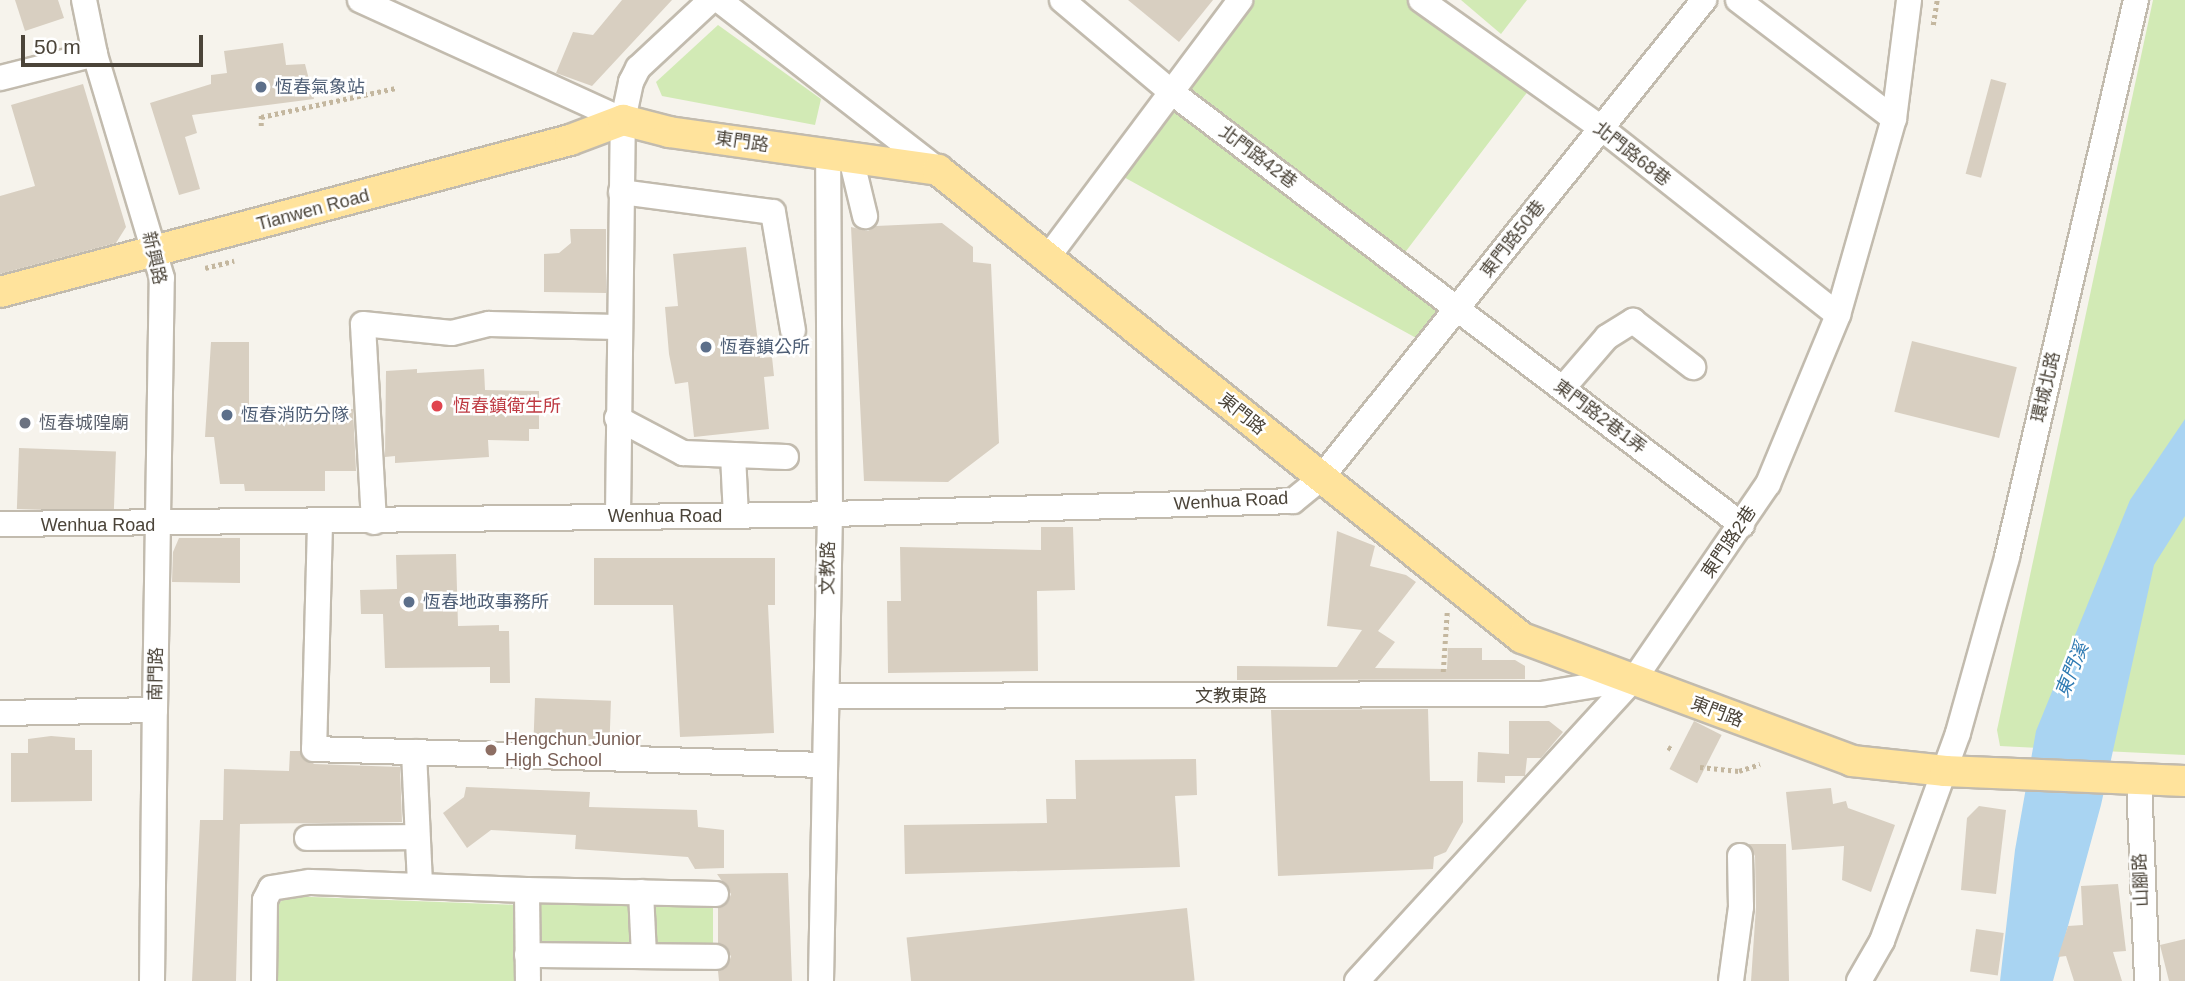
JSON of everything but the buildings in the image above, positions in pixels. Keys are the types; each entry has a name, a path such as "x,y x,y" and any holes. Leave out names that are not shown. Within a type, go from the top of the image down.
{"main road":[{"name":"東門路","path":"623,120 669,132 938,170 1449,583 1522,638 1852,761 1945,771 2185,780"},
{"name":"Tianwen Road","path":"0,292 153,254 570,140 623,120"}],"street":[{"name":"新興路","path":"84,0 95,54 162,278 159,525"},
{"name":"東門路","path":"360,0 623,120"},
{"path":"618,516 617,327 623,120 631,82 638,68 711,0"},
{"path":"719,0 938,170"},
{"name":"北門路42巷","path":"1062,0 1170,91 1460,308"},
{"path":"1048,257 1240,0"},
{"name":"北門路68巷","path":"1421,0 1600,127 1838,315"},
{"name":"東門路50巷","path":"1321,478 1460,308 1600,127 1704,0"},
{"path":"1738,0 1894,119"},
{"name":"東門路2巷","path":"1357,981 1634,678 1768,484 1838,315 1894,119 1909,0"},
{"name":"環城北路","path":"1859,981 1882,942 1945,771 2007,557 2136,0"},
{"path":"0,78 95,54"},
{"path":"840,156 865,216"},
{"name":"文教路","path":"821,981 840,156"},
{"path":"621,192 773,212 793,330"},
{"name":"東門路2巷1弄","path":"1460,308 1742,525"},
{"path":"1563,388 1607,337 1633,321 1693,367"},
{"path":"374,522 363,324 452,333 489,324 617,327"},
{"path":"617,418 683,453 786,457"},
{"path":"733,455 736,516"},
{"name":"Wenhua Road","path":"0,524 320,524 1293,501 1321,478"},
{"path":"320,524 314,749 824,765"},
{"name":"南門路","path":"0,713 155,710 159,525"},
{"name":"文教東路","path":"827,696 1541,694 1634,678"},
{"path":"152,981 155,710"},
{"path":"414,752 420,886"},
{"name":"山腳路","path":"2130,779 2147,981"},
{"path":"310,882 307,832 417,837"},
{"path":"1731,981 1741,907 1740,856"},
{"path":"264,981 265,901 271,888 310,882 716,894"},
{"path":"527,890 528,981"},
{"path":"641,892 644,956"},
{"path":"527,955 716,957"}],"path":[{"path":"261,126 261,114 396,88"},
{"path":"201,268 234,261"},
{"path":"1441,696 1449,583"},
{"path":"1700,767 1739,771 1760,764"}],"green space":[{"path":"1255,0 1426,0 1532,86 1403,255 1448,296 1418,339 1120,175"},
{"path":"1461,0 1527,0 1501,34"},
{"path":"2153,0 2185,0 2185,755 2000,746 1997,730"},
{"path":"718,25 821,99 815,125 662,96 656,82"},
{"path":"286,896 518,905 519,981 272,981 275,908"},
{"path":"538,900 634,900 634,947 538,947"},
{"path":"649,900 713,900 713,948 649,948"}],"water":[{"name":"東門溪","path":"2185,419 2185,516 2154,565 2101,805 2053,981 2000,981 2015,850 2036,731 2130,500"}],"place":[{"name":"恆春氣象站","path":"261,87"},
{"name":"恆春鎮公所","path":"706,347"},
{"name":"恆春鎮衛生所","path":"437,406"},
{"name":"恆春消防分隊","path":"227,415"},
{"name":"恆春城隍廟","path":"25,423"},
{"name":"恆春地政事務所","path":"409,602"},
{"name":"Hengchun Junior High School","path":"491,750"}]}
